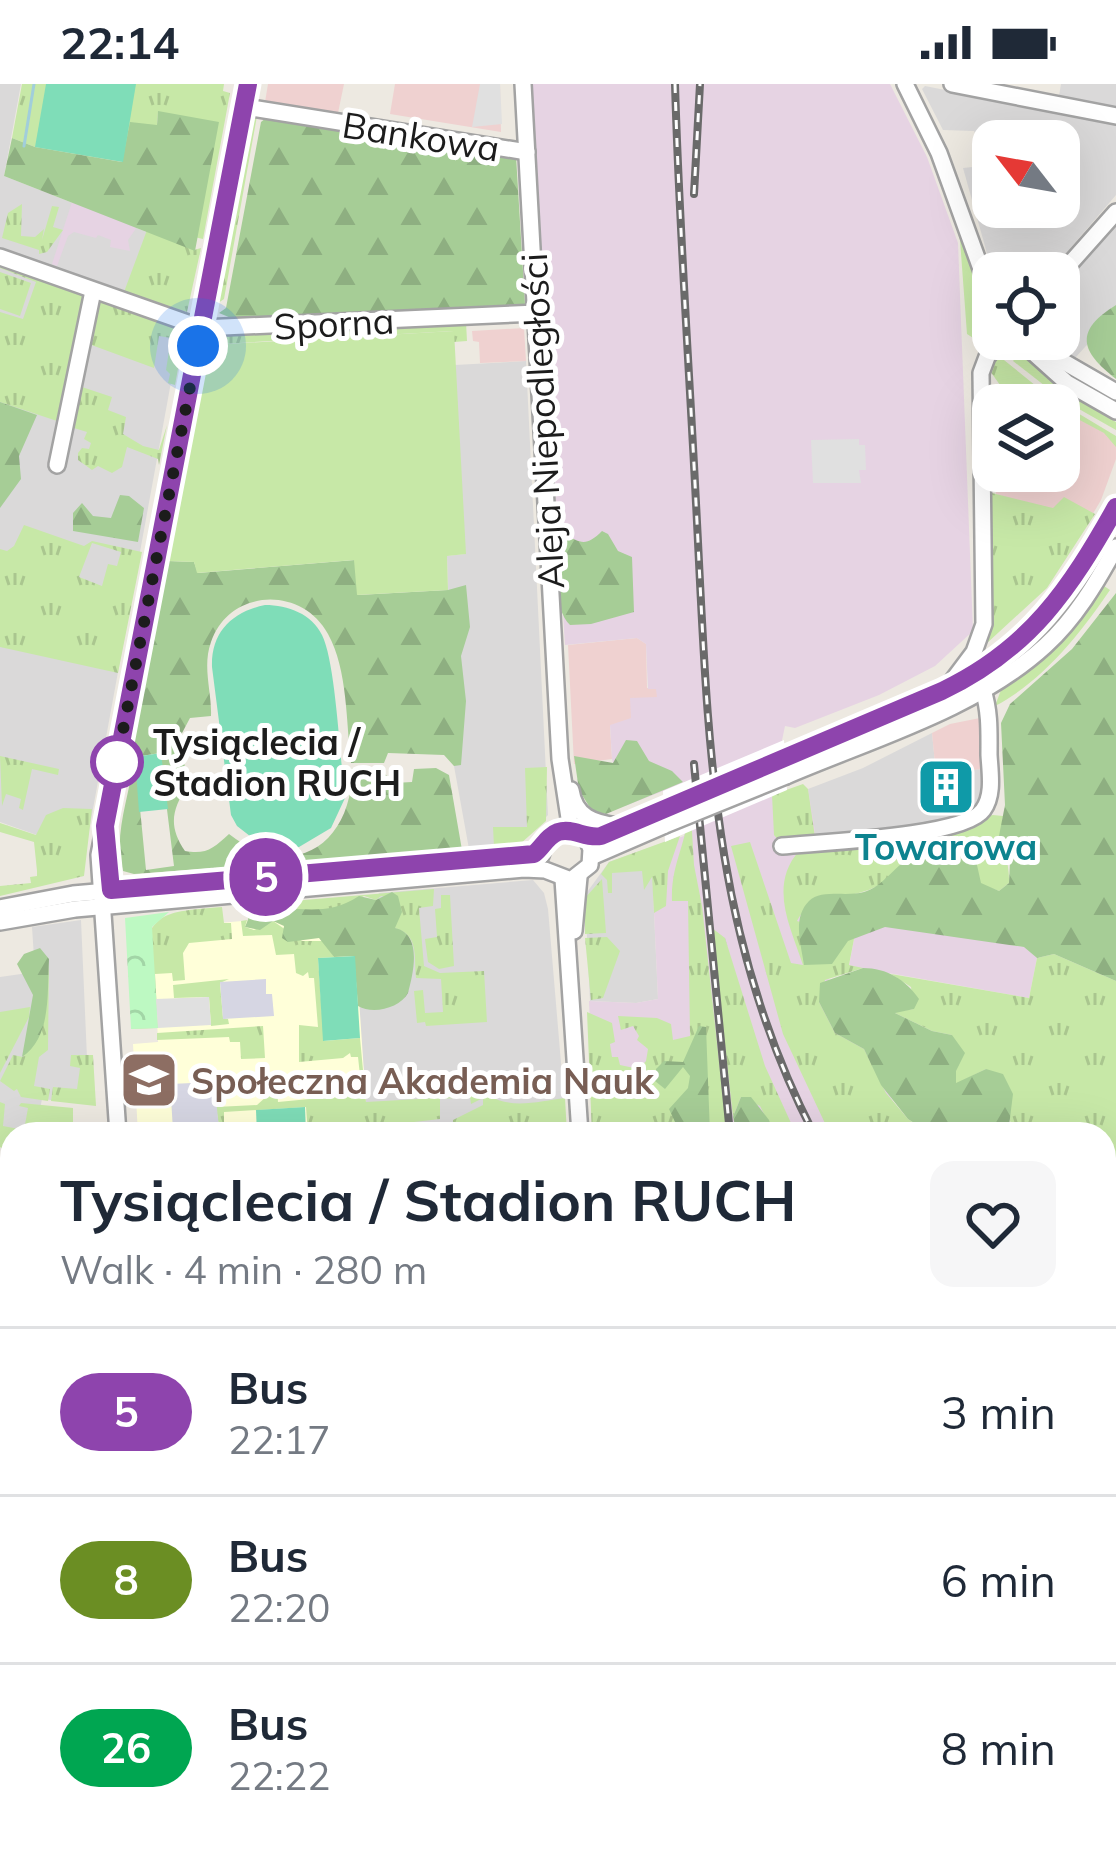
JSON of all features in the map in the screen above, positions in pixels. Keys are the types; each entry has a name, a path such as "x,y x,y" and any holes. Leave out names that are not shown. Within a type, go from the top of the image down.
{"street":[{"path":"117,1122 105,899 98,866 248,84"},
{"name":"Aleja Niepodległości","path":"524,84 560,758 571,834"},
{"path":"905,84 939,153 975,252"},
{"path":"952,84 1116,116"},
{"name":"Bankowa","path":"245,107 527,152"},
{"path":"1080,252 1116,212"},
{"name":"Sporna","path":"0,257 202,328 537,313"},
{"path":"57,465 93,291"},
{"path":"942,691 970,659 984,624 981,373 986,360"},
{"path":"1043,360 1067,383 1116,411"},
{"path":"1059,360 1116,392"},
{"path":"579,1122 571,878 592,857 664,817 985,668 1042,620 1071,585 1116,507"},
{"path":"0,908 534,854 571,834 664,817 786,776 983,690 1047,644 1085,598 1116,547"},
{"path":"782,846 943,829 976,818 987,805 990,786 989,709 983,690"},
{"name":"Aleja Niepodległości","path":"560,758 571,834"},
{"path":"565,780 574,805 585,818 621,827"},
{"path":"571,834 592,857"},
{"path":"543,848 545,870"},
{"path":"0,922 105,899 545,870 571,878"}],"shaded area":[{"path":"0,84 21,84 4,176 195,251 86,847 68,846 0,822"},
{"path":"268,84 344,84 338,113 265,102"},
{"path":"395,84 500,84 501,132 390,114"},
{"path":"480,84 500,84 502,124 472,127"},
{"path":"530,84 890,84 927,157 958,243 973,631 935,666 879,695 795,728 785,726 780,750 786,790 808,789 815,830 808,908 823,968 904,1122 674,1122 592,1078 589,1001 658,999 651,847 684,836 686,819 676,786 625,806 612,759 610,725 631,718 630,698 657,697 656,689 648,689 646,644 637,638 565,645"},
{"path":"1061,84 1116,84 1116,107 1059,96"},
{"path":"925,86 1116,124 1116,195 1067,252 987,252 980,228 1080,228 1080,120 972,120 972,131 943,130 922,89"},
{"path":"972,167 972,200 963,168"},
{"path":"72,202 137,227 128,240 130,251 110,247 111,240 98,235 74,232 57,266 52,264"},
{"path":"1116,226 1116,313 1080,353 1080,266"},
{"path":"524,328 526,361 480,363 479,342 473,341 472,331"},
{"path":"526,361 548,815 519,845 469,849 454,766 447,556 465,554 455,365"},
{"path":"1080,419 1110,435 1116,446 1101,500 1087,524 996,494 1080,492"},
{"path":"859,439 859,445 865,445 866,470 859,470 861,483 813,483 811,440"},
{"path":"637,638 646,644 647,688 657,689 657,697 631,719 610,726 612,759 574,764 568,645"},
{"path":"980,718 982,769 936,774 932,733"},
{"path":"932,733 936,773 982,769 984,800 975,812 925,829 815,837 808,789"},
{"path":"651,847 658,999 590,1001 585,895 609,862"},
{"path":"533,880 544,893 566,1122 367,1122 355,956 379,893"},
{"path":"353,911 366,1102 307,1106 308,1122 137,1122 133,1044 158,1042 153,929"},
{"path":"858,918 1025,947 1037,958 1029,998 849,966"},
{"path":"81,920 89,1104 42,1099 37,1122 0,1122 0,977 35,972 32,927"},
{"path":"266,979 274,1016 223,1019 220,982"},
{"path":"209,997 211,1025 158,1028 156,999"},
{"path":"214,1082 218,1122 173,1122 170,1084"}],"green space":[{"path":"22,84 224,84 223,91 230,93 203,239 194,237 158,112 157,125 123,162 35,147 12,138"},
{"path":"46,84 136,84 123,162 35,147"},
{"path":"158,111 219,122 195,251 4,176 12,138 35,147 122,162 130,122 157,125"},
{"path":"257,116 224,299 211,308 218,292 247,125"},
{"path":"266,118 516,156 525,304 236,320 219,313 226,308 261,122"},
{"path":"934,154 972,266 972,337 967,334 960,240"},
{"path":"22,204 21,236 35,237 44,229 42,240 52,206 59,207 53,227 63,230 47,252 39,254 39,250 2,238 8,213"},
{"path":"147,230 194,250 201,248 187,312 124,292"},
{"path":"0,261 85,294 60,422 0,402 0,312 23,319 36,282 0,268"},
{"path":"0,272 31,283 20,316 0,309"},
{"path":"97,299 179,328 182,347 175,385 168,383 166,370 171,338 159,336 154,368 86,343"},
{"path":"1116,305 1116,379 1095,359 1087,341 1093,324"},
{"path":"466,322 467,341 454,342 453,331 331,338 331,328"},
{"path":"319,329 319,338 208,345 220,334"},
{"path":"454,331 466,554 447,556 448,590 357,595 354,560 197,573 194,562 168,561 208,345"},
{"path":"992,360 1004,360 1034,384 999,384 990,371"},
{"path":"1029,360 1055,384 1042,384 1013,361"},
{"path":"82,387 112,397 108,410 126,417 123,434 143,446 159,450 167,425 159,465 158,459 127,447 122,467 112,473 98,466 92,470 78,460 78,453 91,443 84,439 87,432 74,428"},
{"path":"1080,401 1116,422 1116,430 1080,410"},
{"path":"0,402 37,415 19,456 21,479 0,508"},
{"path":"1080,414 1116,436 1116,447 1104,433 1080,420"},
{"path":"988,492 1053,508 1064,497 1095,514 1047,588 983,643"},
{"path":"120,495 144,508 138,542 73,531 73,513 82,503 93,516 111,518"},
{"path":"24,525 84,546 92,541 142,552 118,673 0,647 0,549 14,546","holes":["92,543 121,552 117,566 108,564 102,586 79,577"]},
{"path":"602,531 618,551 632,557 634,612 570,625 557,594 555,566 560,542 565,534 588,541"},
{"path":"355,560 358,595 466,585 470,627 461,656 466,701 461,765 454,766 444,755 388,753 384,763 351,763 339,664 316,618 284,601 249,603 233,612 220,624 208,651 211,716 190,718 181,735 187,786 175,811 174,826 185,851 209,849 229,834 252,849 275,856 314,849 342,818 352,768 379,768 394,783 412,782 414,769 436,768 449,775 462,850 134,874 123,871 120,836 133,767 132,732 168,561 194,562 198,573","holes":["160,753 174,866 146,870 135,757"]},
{"path":"1104,586 1110,590 1059,655 1029,684 995,706 1001,690 1069,634"},
{"path":"1116,593 1116,981 1054,954 1037,958 1024,947 885,927 848,941 832,964 804,965 799,923 809,901 820,895 871,889 917,855 942,851 975,856 981,883 999,891 1009,883 1010,862 998,841 1005,805 1001,723 1010,704 1072,649"},
{"path":"265,605 298,612 322,635 334,689 345,798 331,828 288,849 259,843 231,815 212,667 215,644 226,626 233,618"},
{"path":"626,740 637,741 649,761 683,782 606,814 592,811 579,790 574,756 613,763"},
{"path":"161,753 168,809 139,812 135,757"},
{"path":"0,756 59,769 58,775 32,769 23,810 21,799 6,794 2,806"},
{"path":"547,767 546,821 520,844 494,847 493,827 527,827 525,768"},
{"path":"689,781 694,865 726,1122 592,1122 587,1012 612,1023 612,1057 618,1057 620,1065 639,1069 648,1049 637,1040 633,1026 621,1030 618,1016 657,1018 671,1024 673,1040 690,1036 688,901 672,901 688,816 684,782"},
{"path":"803,784 808,789 815,837 779,841 774,835 772,795"},
{"path":"63,808 92,809 84,876 0,896 0,886 31,883 37,871 34,842 0,832 0,823 36,835 46,815"},
{"path":"1003,816 1009,883 999,891 909,859 869,890 818,898 797,921 854,939 849,965 863,968 825,980 819,1002 835,1033 864,1049 886,1093 913,1122 824,1122 783,1034 731,846 750,842 791,963 803,965 783,893 790,864 799,851"},
{"path":"680,836 668,871 666,906 654,913 652,877 644,890 642,871 612,873 612,893 608,893 601,874 609,862"},
{"path":"602,879 606,933 585,934 585,898"},
{"path":"434,889 433,906 419,908 424,966 440,973 484,971 487,1022 417,1023 414,991 423,990 425,1013 443,1012 441,979 416,978 412,941 395,928 398,897 376,900 364,896 320,912 273,909 248,919 246,905"},
{"path":"392,892 402,912 395,928 413,945 414,964 408,993 386,1008 358,1006 354,956 334,957 319,938 288,942 282,938 284,926 273,921 260,930 245,927 249,917 261,911 329,908 359,896 376,900"},
{"path":"441,895 450,895 454,966 439,969 428,962 425,939 437,937 435,909 441,908"},
{"path":"222,907 224,923 231,923 232,939 189,943 183,953 185,980 173,981 172,973 155,974 158,1028 131,1029 141,981 128,977 152,928 181,911"},
{"path":"169,912 152,927 158,1028 131,1029 125,918"},
{"path":"247,920 245,927 254,930 273,921 302,941 325,941 334,957 318,958 324,1041 360,1038 366,1102 489,1095 516,1103 565,1098 566,1122 453,1122 483,1105 483,1098 471,1104 470,1097 440,1099 440,1119 414,1122 307,1122 306,1107 224,1112 224,1122 218,1122 216,1107 257,1105 277,1087 278,1102 362,1094 358,1057 350,1053 343,1058 299,1062 299,1025 318,1027 314,978 308,972 296,973 294,954 276,955 272,935 243,936 241,921"},
{"path":"712,928 725,938 765,1066 791,1122 768,1122 760,1106 741,1097 733,1117"},
{"path":"607,937 620,951 603,998 591,1000 585,938"},
{"path":"40,948 49,959 46,1013 39,1038 22,1057 33,995 17,964 24,954"},
{"path":"1054,954 1116,981 1116,1122 1011,1122 986,1069 956,1084 952,1035 893,1012 914,1009 911,987 891,974 1029,998 1037,958"},
{"path":"355,956 360,1038 323,1041 318,958"},
{"path":"49,959 48,1050 39,1057 34,1086 50,1089 48,1101 21,1097 17,1089 0,1081 13,1055 23,1057 46,1011"},
{"path":"863,968 895,976 919,999 914,1009 895,1013 952,1035 965,1053 956,1083 986,1069 1003,1074 1013,1094 1010,1122 908,1119 881,1085 864,1049 835,1033 819,1002 820,983"},
{"path":"229,979 220,983 223,1018 229,1024 211,1026 209,997 174,998 173,985"},
{"path":"30,1007 29,1017 0,1073 0,1012"},
{"path":"263,1026 265,1058 241,1059 240,1042 230,1042 229,1037 157,1040 157,1033"},
{"path":"699,1026 706,1027 710,1122 675,1122 669,1109 688,1088 690,1076 683,1067 665,1089 655,1081 656,1069 664,1061 683,1062"},
{"path":"71,1055 93,1055 96,1106 51,1101 53,1087 77,1089 80,1068 70,1066"},
{"path":"741,1097 751,1097 770,1122 734,1122"},
{"path":"21,1103 73,1108 73,1122 25,1122 28,1108 19,1106"},
{"path":"305,1107 306,1122 256,1122 256,1110"}],"pier":[{"path":"784,740 787,790 665,842 663,791"}],"waterway":[{"path":"24,146 34,84"}],"railway":[{"path":"675,84 705,667 720,826 753,981 779,1058 808,1122"},
{"path":"694,194 700,84"},
{"path":"694,764 729,1122"}],"bus line":[{"name":"5","path":"248,84 105,826 111,890 534,854 550,836 562,831 601,836 942,691 985,668 1052,609 1084,565 1116,507"}],"place":[{"name":"Tysiąclecia / Stadion RUCH","path":"117,762"},
{"name":"Towarowa","path":"946,787"},
{"name":"Społeczna Akademia Nauk","path":"149,1080"}],"route":[{"path":"117,762 116,766 198,346"}]}
